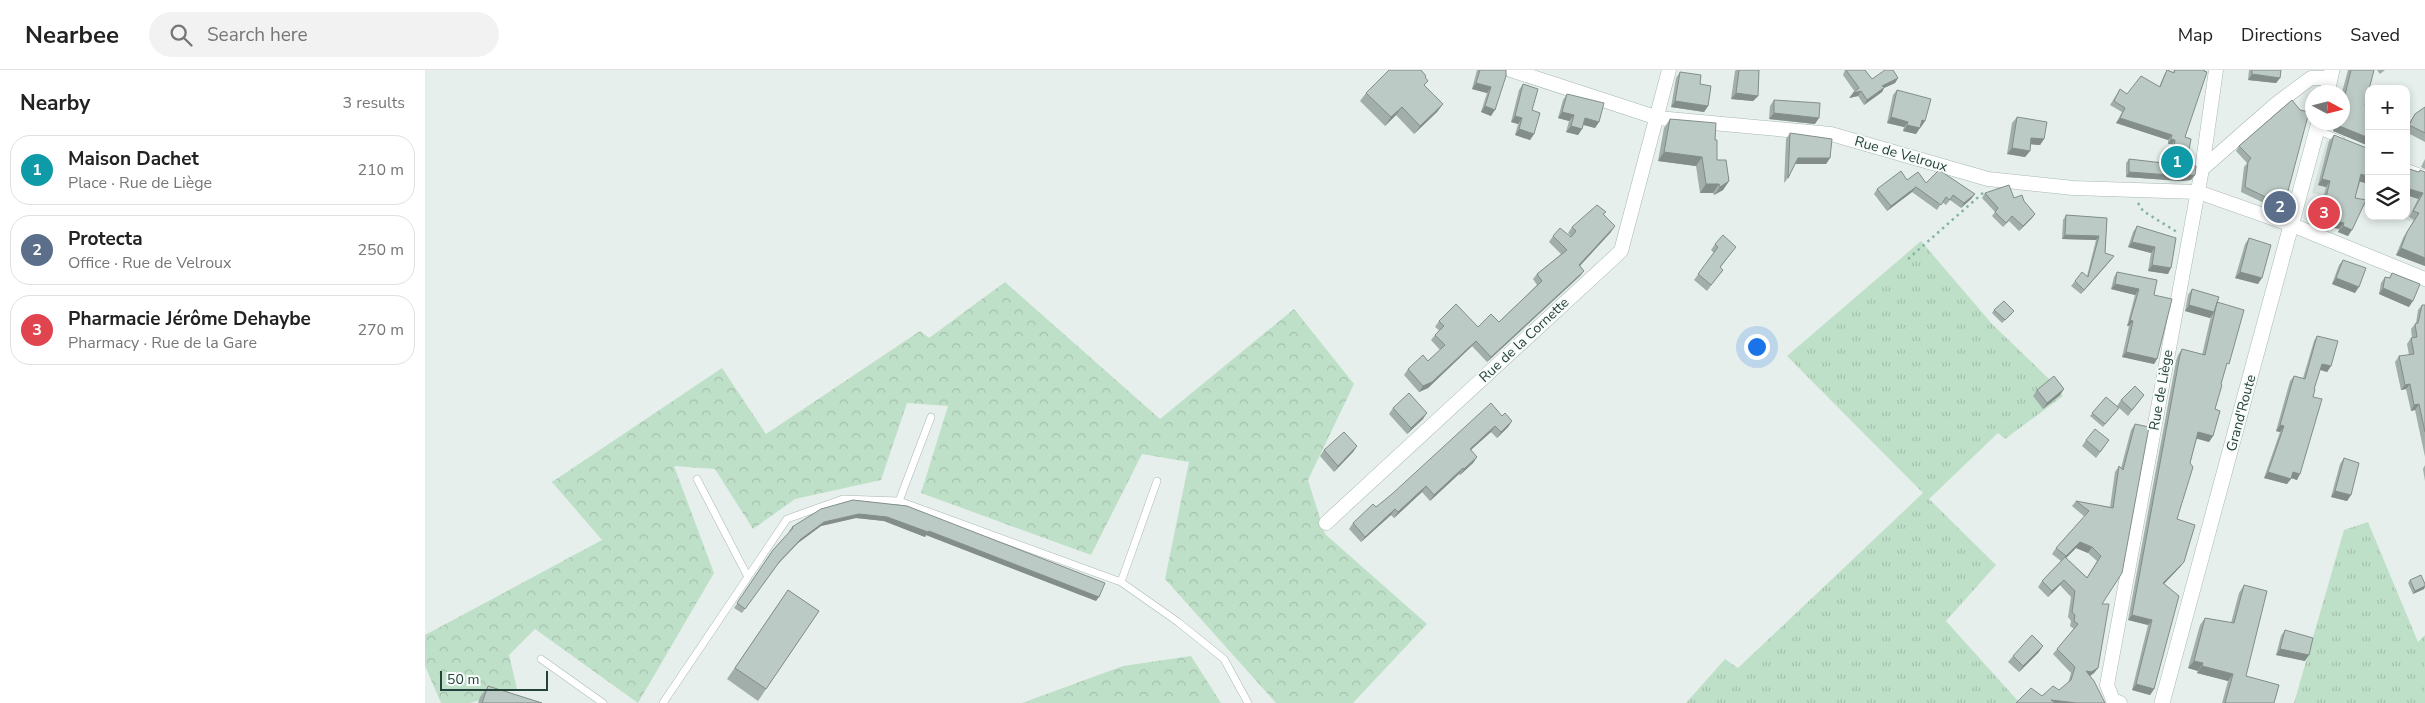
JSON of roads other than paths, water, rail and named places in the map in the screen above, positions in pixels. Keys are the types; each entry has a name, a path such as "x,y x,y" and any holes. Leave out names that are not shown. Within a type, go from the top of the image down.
{"main road":[{"name":"Grand'Route","path":"2162,703 2317,130"}],"street":[{"name":"Rue de Velroux","path":"1511,70 1658,118 1831,134 1999,180 2073,188 2197,192 2292,225 2425,279"},
{"name":"Rue de la Cornette","path":"1327,523 1621,251 1658,118 1669,70"},
{"name":"Rue de Liège","path":"2120,703 2113,700 2107,685 2202,169 2216,70"},
{"path":"2202,169 2276,104 2311,78 2330,80"}],"lane":[{"path":"2325,130 2346,142"},
{"path":"2410,168 2425,174"},
{"path":"899,501 931,417"},
{"path":"697,479 748,577"},
{"path":"1121,582 1157,481"},
{"path":"663,703 787,519 843,499 899,501 1121,582 1178,622 1224,659 1248,703"},
{"path":"541,659 603,703"}],"place":[{"name":"Maison Dachet","path":"2177,162"},
{"name":"Protecta","path":"2280,207"},
{"name":"Pharmacie Jérôme Dehaybe","path":"2324,213"}]}
